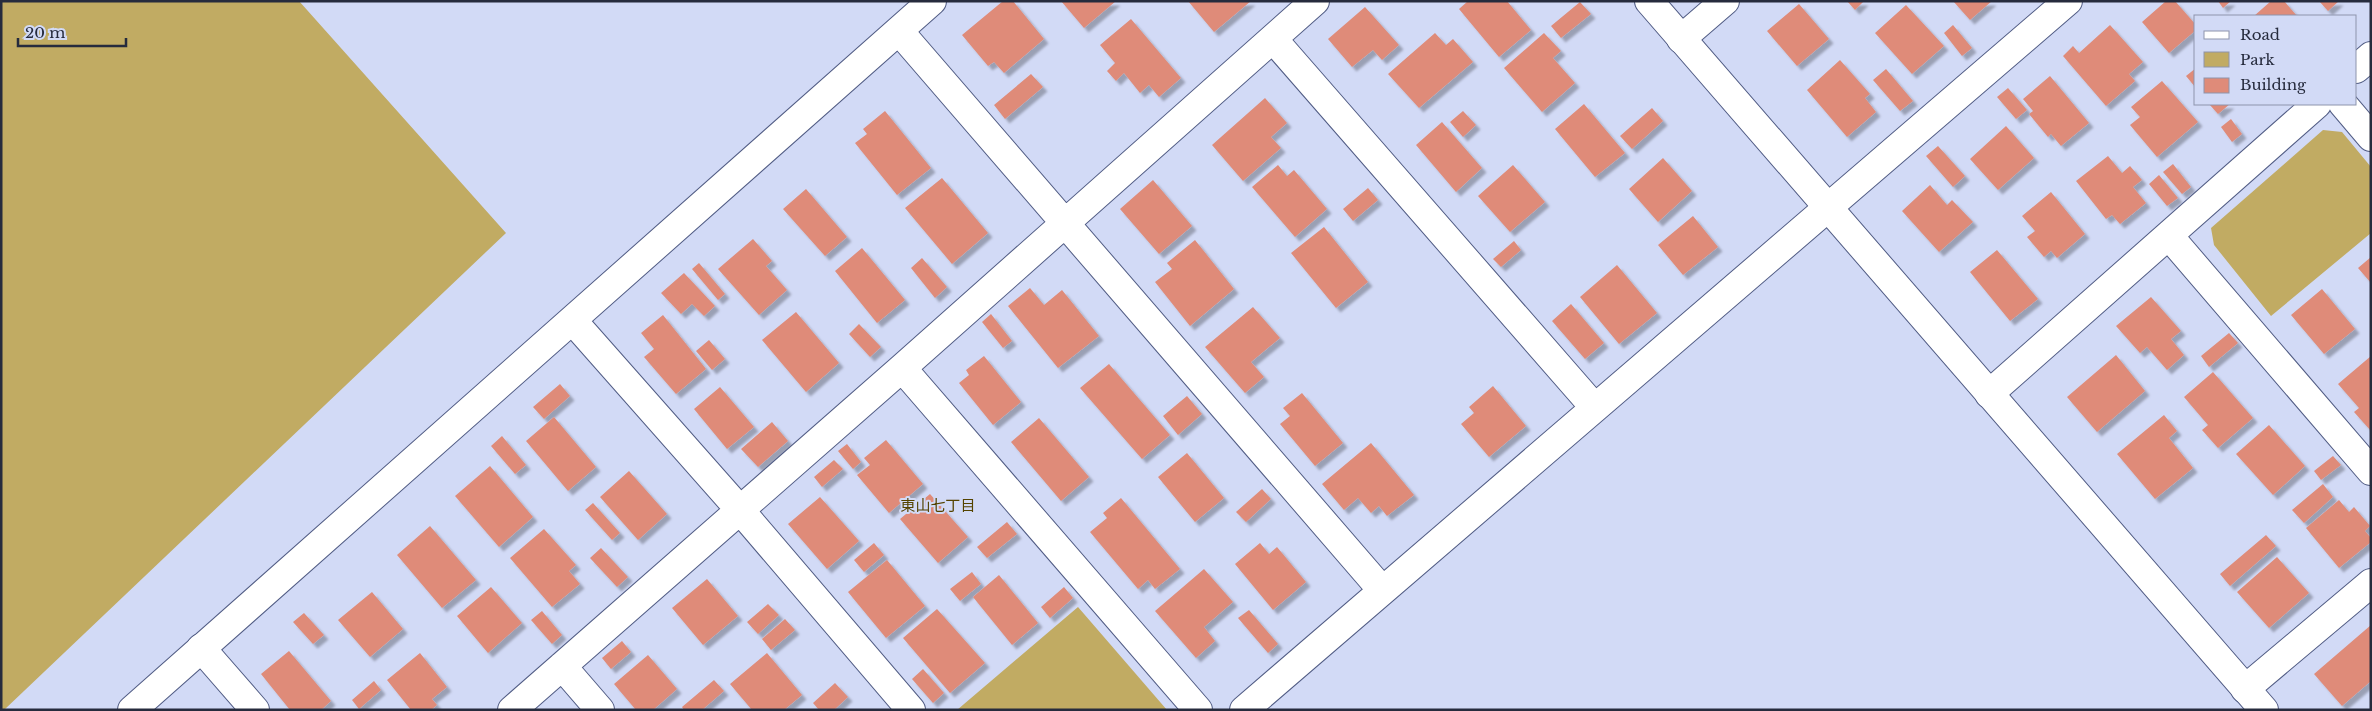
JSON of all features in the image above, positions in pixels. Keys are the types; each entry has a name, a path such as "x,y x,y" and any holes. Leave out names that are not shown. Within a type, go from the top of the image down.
{"street":[{"path":"132,710 932,1"},
{"path":"512,710 1064,225 1315,1"},
{"path":"1649,1 1828,210 2264,710"},
{"path":"1681,39 1725,1"},
{"path":"1244,710 1828,210 2068,1"},
{"path":"899,31 1064,225 1382,590"},
{"path":"1273,39 1596,408"},
{"path":"2357,68 2371,56"},
{"path":"1989,394 2316,105"},
{"path":"2344,105 2371,136"},
{"path":"2169,236 2371,471"},
{"path":"573,321 740,510 911,710"},
{"path":"902,368 1198,710"},
{"path":"2246,689 2371,583"},
{"path":"201,648 255,710"},
{"path":"562,666 600,710"}],"green space":[{"path":"1,1 299,1 506,233 4,710 1,710"},
{"path":"2323,130 2342,132 2371,167 2371,233 2271,316 2214,245 2211,228"},
{"path":"1078,607 1167,710 957,710"}],"building":[{"path":"1003,1 1013,1 1044,39 1004,73 994,62 988,66 962,35"},
{"path":"1061,1 1116,1 1084,28"},
{"path":"1188,1 1251,1 1214,32"},
{"path":"1468,1 1507,1 1531,30 1499,57 1459,9"},
{"path":"1847,1 1864,1 1855,10"},
{"path":"1953,1 1992,1 1970,20"},
{"path":"2166,1 2175,1 2194,23 2194,32 2169,53 2142,22"},
{"path":"2218,1 2231,1 2223,8"},
{"path":"2271,1 2284,1 2296,15 2255,15"},
{"path":"2319,1 2339,1 2328,11"},
{"path":"1580,2 1591,14 1561,38 1551,26"},
{"path":"1799,4 1829,39 1797,66 1767,31"},
{"path":"1906,5 1944,46 1912,74 1875,33"},
{"path":"1365,7 1399,45 1382,60 1373,50 1352,67 1328,39"},
{"path":"1131,19 1181,78 1159,97 1149,85 1140,93 1124,73 1116,81 1107,71 1115,63 1100,45"},
{"path":"1953,25 1972,48 1962,56 1944,33"},
{"path":"2110,25 2143,62 2129,74 2135,81 2106,106 2063,56 2073,46 2079,53"},
{"path":"1435,33 1446,45 1453,39 1473,62 1419,108 1388,74"},
{"path":"1544,33 1561,51 1553,58 1575,83 1542,112 1504,68"},
{"path":"1840,60 1870,94 1865,98 1876,112 1847,137 1807,90"},
{"path":"1886,69 1913,101 1900,111 1873,80"},
{"path":"2194,70 2194,86 2186,76"},
{"path":"1031,74 1043,87 1005,119 994,105"},
{"path":"2050,76 2089,123 2061,146 2051,134 2048,137 2029,114 2033,111 2023,99"},
{"path":"2162,81 2198,122 2157,157 2130,125 2140,117 2131,107"},
{"path":"2008,88 2027,110 2016,119 1997,97"},
{"path":"1265,98 1287,123 1271,137 1281,148 1243,181 1212,145"},
{"path":"1584,104 1625,153 1595,177 1555,129"},
{"path":"2210,105 2229,105 2218,114"},
{"path":"1652,108 1663,121 1632,149 1620,136"},
{"path":"885,111 931,168 897,195 855,143 867,134 863,129"},
{"path":"1463,111 1476,125 1463,137 1450,122"},
{"path":"2231,119 2242,134 2232,142 2221,127"},
{"path":"1442,122 1482,168 1456,192 1416,145"},
{"path":"2006,126 2034,158 1998,190 1970,159"},
{"path":"1938,146 1965,176 1953,187 1926,156"},
{"path":"2108,156 2122,173 2130,166 2142,180 2133,187 2146,203 2120,224 2112,215 2106,219 2076,181"},
{"path":"1663,158 1692,191 1658,222 1629,189"},
{"path":"2173,164 2191,187 2182,194 2163,172"},
{"path":"1278,165 1287,176 1294,170 1327,209 1295,237 1252,187"},
{"path":"1513,165 1545,202 1510,232 1478,196"},
{"path":"2159,175 2178,198 2167,206 2149,184"},
{"path":"942,178 988,233 952,264 905,208"},
{"path":"1153,180 1192,226 1159,254 1120,209"},
{"path":"1930,185 1947,205 1952,200 1973,222 1939,252 1902,211"},
{"path":"1368,188 1378,200 1353,221 1343,209"},
{"path":"806,189 847,237 825,256 783,209"},
{"path":"2051,192 2085,234 2057,258 2051,251 2044,257 2027,237 2035,231 2022,216"},
{"path":"1693,216 1718,247 1683,275 1658,245"},
{"path":"1324,227 1368,282 1336,308 1291,253"},
{"path":"753,239 772,261 766,266 787,290 759,315 718,269"},
{"path":"1195,240 1234,289 1190,326 1155,282 1172,269 1167,263"},
{"path":"1514,241 1521,250 1501,267 1493,259"},
{"path":"862,248 905,300 877,323 835,271"},
{"path":"1997,250 2038,299 2010,321 1970,272"},
{"path":"2371,257 2371,283 2358,268"},
{"path":"922,258 947,287 935,298 911,268"},
{"path":"699,263 725,294 718,300 692,269"},
{"path":"1617,265 1657,313 1619,344 1580,297"},
{"path":"684,273 715,306 704,316 692,304 681,314 661,293"},
{"path":"1030,288 1044,305 1062,290 1099,336 1058,368 1008,306"},
{"path":"2322,289 2355,329 2324,354 2291,315"},
{"path":"2151,297 2181,331 2171,339 2184,355 2167,370 2147,347 2140,353 2116,326"},
{"path":"1571,304 1604,343 1585,359 1552,321"},
{"path":"1253,307 1280,338 1251,362 1264,377 1245,393 1205,347"},
{"path":"796,312 839,363 806,392 762,340"},
{"path":"991,314 1012,341 1003,348 982,322"},
{"path":"663,315 706,369 676,394 644,357 654,349 641,333"},
{"path":"859,324 881,347 870,357 849,334"},
{"path":"2229,333 2238,343 2209,367 2201,356"},
{"path":"709,340 725,359 712,370 696,351"},
{"path":"2116,355 2145,391 2097,432 2067,397"},
{"path":"984,356 1021,402 993,425 959,383 969,375 966,370"},
{"path":"2371,356 2371,431 2354,412 2359,408 2338,384"},
{"path":"1109,364 1170,435 1142,459 1080,388"},
{"path":"2213,372 2253,418 2218,448 2202,430 2208,425 2184,397"},
{"path":"560,384 570,396 544,419 533,407"},
{"path":"1493,386 1526,426 1489,457 1461,424 1474,413 1469,407"},
{"path":"720,387 754,427 727,449 694,409"},
{"path":"1302,393 1343,443 1315,466 1280,424 1290,416 1283,408"},
{"path":"1187,396 1202,414 1178,435 1163,416"},
{"path":"2164,415 2177,431 2169,438 2193,468 2155,499 2117,454"},
{"path":"554,417 596,467 568,491 526,441"},
{"path":"1039,418 1089,477 1061,501 1011,442"},
{"path":"772,422 788,441 758,467 741,449"},
{"path":"2269,425 2305,466 2273,495 2236,454"},
{"path":"502,436 526,465 515,474 491,446"},
{"path":"886,440 923,484 889,513 857,475 870,465 864,458"},
{"path":"1371,443 1414,495 1387,516 1379,506 1371,513 1358,498 1344,510 1322,484"},
{"path":"847,444 861,462 853,469 838,451"},
{"path":"1187,453 1224,498 1195,522 1158,477"},
{"path":"2333,456 2341,465 2321,480 2314,471"},
{"path":"834,460 843,469 822,487 814,477"},
{"path":"490,466 533,517 499,547 455,496"},
{"path":"629,471 667,514 638,540 600,497"},
{"path":"2323,484 2333,497 2304,523 2292,510"},
{"path":"1262,489 1271,499 1246,522 1236,512"},
{"path":"930,494 968,537 938,563 900,519"},
{"path":"820,497 859,541 827,569 788,524"},
{"path":"1121,498 1180,569 1155,589 1148,580 1138,589 1090,532 1107,518 1103,513"},
{"path":"2339,500 2349,512 2354,507 2370,526 2365,531 2371,538 2371,542 2339,568 2306,528"},
{"path":"593,503 620,533 612,540 585,510"},
{"path":"1007,522 1017,534 987,558 977,547"},
{"path":"430,526 476,580 442,608 397,555"},
{"path":"544,529 576,565 569,571 580,584 552,607 510,558"},
{"path":"2266,535 2276,546 2230,586 2220,574"},
{"path":"874,543 884,555 864,572 854,560"},
{"path":"1260,543 1269,554 1277,547 1306,582 1273,610 1235,564"},
{"path":"601,548 628,577 617,587 590,558"},
{"path":"2277,557 2309,593 2269,628 2237,592"},
{"path":"887,560 925,606 886,638 848,592"},
{"path":"1204,569 1233,602 1204,627 1215,641 1196,658 1155,611"},
{"path":"972,572 981,584 960,601 950,589"},
{"path":"999,575 1038,623 1012,645 973,597"},
{"path":"707,579 738,616 703,645 672,608"},
{"path":"491,587 522,623 488,653 457,616"},
{"path":"1064,587 1073,598 1050,618 1041,607"},
{"path":"372,592 403,629 370,657 338,620"},
{"path":"768,604 779,615 758,634 747,622"},
{"path":"937,609 985,663 950,693 903,638"},
{"path":"1249,610 1278,644 1268,653 1238,618"},
{"path":"542,611 562,635 552,644 531,620"},
{"path":"304,613 324,635 313,644 293,622"},
{"path":"785,619 795,630 771,650 762,639"},
{"path":"2371,625 2371,681 2342,706 2314,674"},
{"path":"622,641 631,652 611,669 602,658"},
{"path":"289,651 331,701 321,710 290,710 261,674"},
{"path":"420,653 447,687 432,699 437,705 431,710 411,710 387,680"},
{"path":"767,653 802,695 784,710 752,710 730,684"},
{"path":"648,655 677,689 653,710 636,710 614,684"},
{"path":"923,669 944,693 933,703 912,679"},
{"path":"714,680 724,691 702,710 684,710 682,707"},
{"path":"374,681 381,690 359,709 352,700"},
{"path":"835,683 848,697 834,710 819,710 813,703"}],"district":[{"name":"東山七丁目","path":"938,506"}]}
